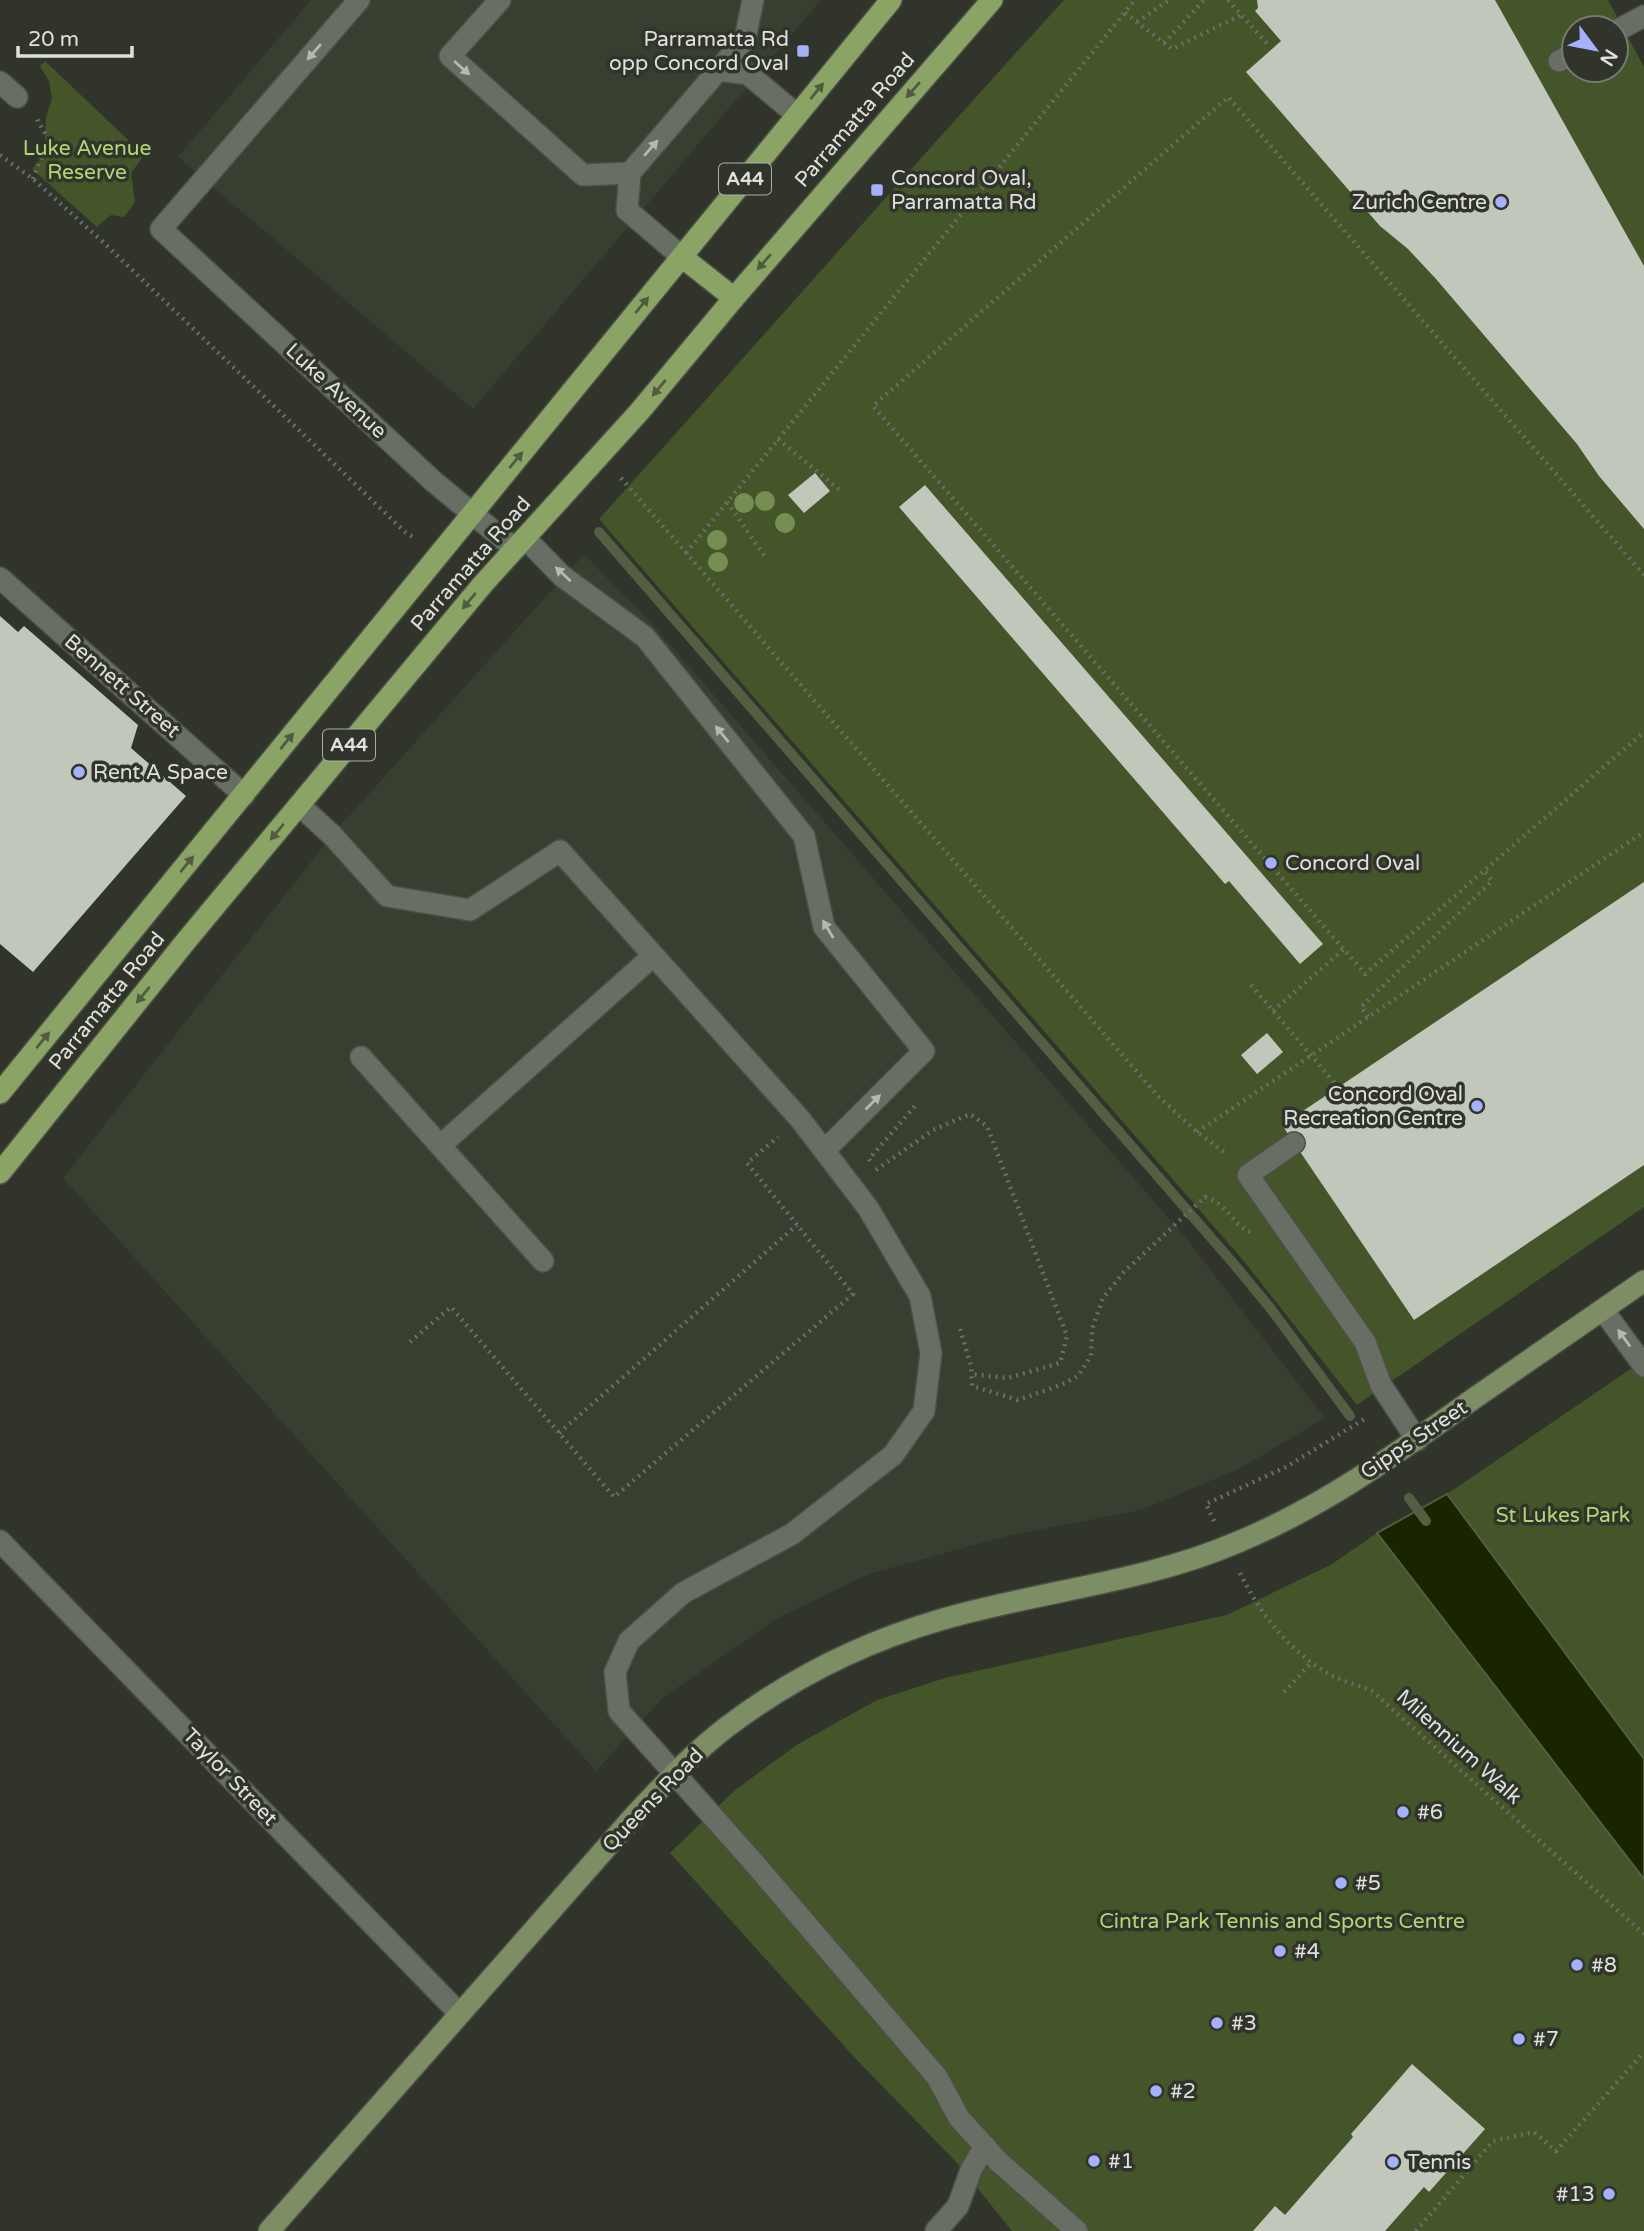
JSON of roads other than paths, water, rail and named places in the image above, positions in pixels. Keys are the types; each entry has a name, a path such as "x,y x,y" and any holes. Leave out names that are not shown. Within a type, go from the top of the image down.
{"highway":[{"name":"Parramatta Road","path":"0,1093 891,0"},
{"name":"Parramatta Road","path":"0,1173 299,805 520,544 640,411 734,298 992,0"},
{"path":"682,257 734,298"}],"main road":[{"name":"Gipps Street","path":"1168,1566 1237,1543 1306,1510 1417,1440 1644,1281"},
{"name":"Queens Road","path":"269,2231 674,1773 726,1727 787,1685 859,1649 939,1620 1098,1585 1168,1566"}],"street":[{"name":"Luke Avenue","path":"359,0 161,229 433,481 645,637 804,836 824,927 924,1051 825,1150"},
{"path":"500,0 450,57 583,175 630,173"},
{"path":"682,257 627,210 630,173 745,38 753,0"},
{"path":"719,70 748,74 797,115"},
{"path":"0,82 17,97"},
{"name":"Bennett Street","path":"0,578 244,794"},
{"path":"299,805 332,835 387,896 470,910 560,851 800,1119 868,1209 920,1296 931,1353 924,1411 893,1455 792,1534 683,1592 629,1641 615,1672 619,1711 937,2077 958,2118 999,2162 1077,2231"},
{"path":"441,1145 653,956"},
{"path":"361,1057 543,1261"},
{"path":"1294,1143 1248,1175 1365,1342 1381,1385 1417,1440"},
{"path":"1603,1310 1644,1366"},
{"name":"Taylor Street","path":"0,1541 459,2013"},
{"path":"936,2231 958,2206 971,2170 985,2146"}],"waterway":[{"path":"599,532 1233,1263 1271,1309 1350,1416"},
{"path":"1409,1498 1426,1521"}],"place":[{"name":"Parramatta Rd opp Concord Oval","path":"803,51"},
{"name":"Concord Oval, Parramatta Rd","path":"877,190"},
{"name":"Zurich Centre","path":"1501,202"},
{"name":"Rent A Space","path":"79,772"},
{"name":"Concord Oval","path":"1271,863"},
{"name":"Concord Oval Recreation Centre","path":"1477,1106"},
{"name":"#6","path":"1403,1812"},
{"name":"#5","path":"1341,1883"},
{"name":"#4","path":"1280,1951"},
{"name":"#8","path":"1577,1965"},
{"name":"#3","path":"1217,2023"},
{"name":"#7","path":"1519,2039"},
{"name":"#2","path":"1156,2091"},
{"name":"#1","path":"1094,2161"},
{"name":"Tennis","path":"1393,2162"},
{"name":"#13","path":"1609,2194"}],"park label":[{"name":"Luke Avenue Reserve","path":"87,160"},
{"name":"St Lukes Park","path":"1563,1515"},
{"name":"Cintra Park Tennis and Sports Centre","path":"1282,1921"}]}
